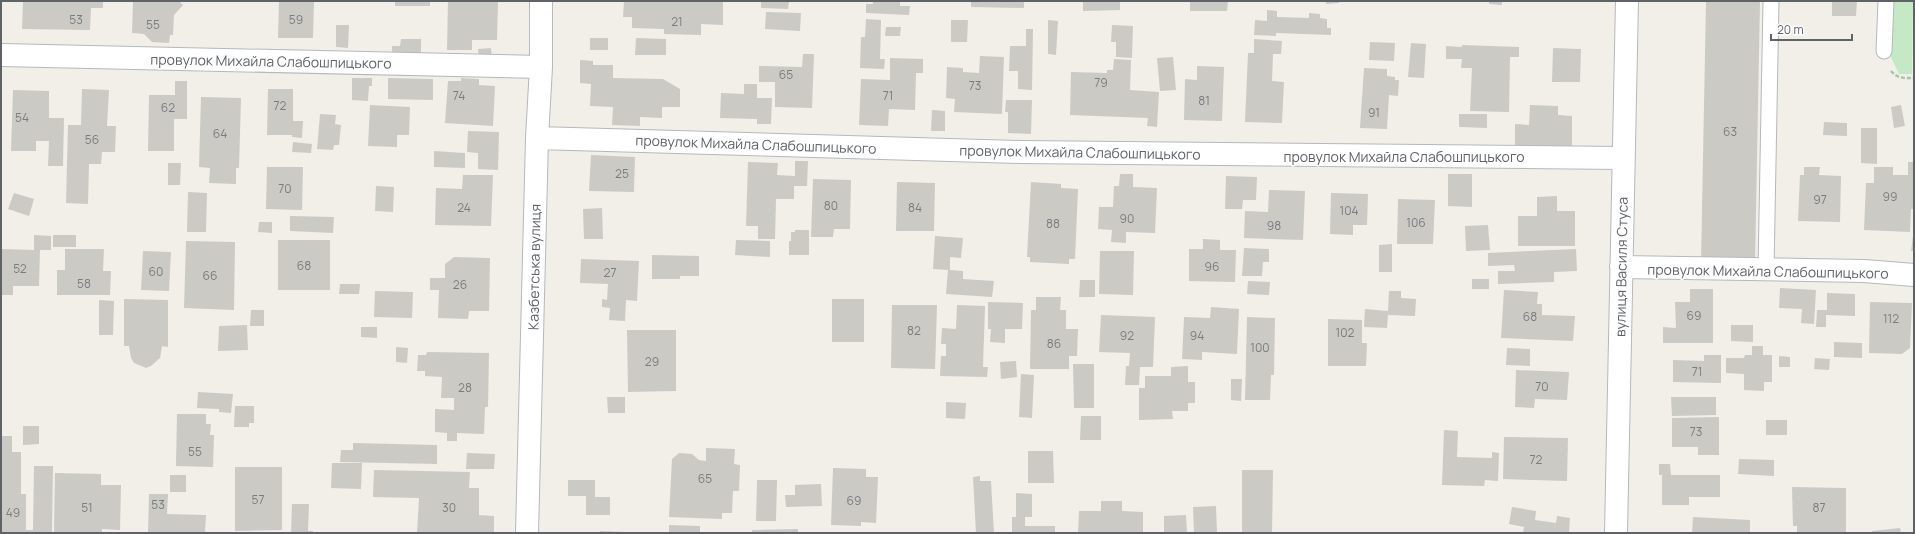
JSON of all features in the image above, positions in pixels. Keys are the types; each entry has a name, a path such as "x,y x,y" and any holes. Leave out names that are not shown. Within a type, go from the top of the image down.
{"street":[{"name":"Казбетська вулиця","path":"527,533 537,138 541,68 541,1"},
{"name":"вулиця Василя Стуса","path":"1616,533 1627,1"},
{"name":"провулок Михайла Слабошпицького","path":"1,55 541,68"},
{"name":"провулок Михайла Слабошпицького","path":"537,138 1021,152 1623,158"},
{"name":"провулок Михайла Слабошпицького","path":"1621,267 1864,271 1914,275"}],"lane":[{"path":"1766,270 1771,1"},
{"path":"1884,51 1886,1"}],"green space":[{"path":"1891,1 1913,1 1912,74 1899,74 1889,53"}],"building":[{"path":"23,1 103,1 103,8 91,8 90,30 22,29"},
{"path":"133,1 179,1 183,5 174,15 173,35 170,35 169,43 152,42 144,34 132,33"},
{"path":"279,1 314,1 313,38 278,38"},
{"path":"395,1 430,1 430,6 395,6"},
{"path":"448,1 498,1 497,40 472,40 472,50 447,50"},
{"path":"624,1 723,1 723,25 701,24 701,35 664,34 664,29 632,28 632,17 623,17"},
{"path":"761,1 789,1 788,9 761,8"},
{"path":"873,1 900,1 900,6 910,6 909,15 866,13 866,4 873,4"},
{"path":"971,1 1024,1 1024,8 971,7"},
{"path":"1083,1 1120,1 1120,10 1083,11"},
{"path":"1190,1 1228,1 1227,11 1190,11"},
{"path":"1326,1 1339,1 1339,3 1326,4"},
{"path":"1489,1 1502,1 1502,5 1489,4"},
{"path":"1706,1 1760,1 1755,263 1701,262"},
{"path":"1832,1 1857,1 1856,16 1832,16"},
{"path":"1267,10 1277,11 1277,17 1309,18 1309,13 1320,14 1320,18 1327,19 1327,28 1331,28 1331,35 1276,33 1276,36 1254,35 1255,20 1267,21"},
{"path":"766,12 801,13 800,31 765,29"},
{"path":"866,19 881,20 880,59 885,59 884,69 860,68 861,37 865,37"},
{"path":"951,20 968,20 967,42 951,42"},
{"path":"1048,20 1058,21 1056,55 1048,54"},
{"path":"336,25 349,25 348,48 336,47"},
{"path":"1112,25 1133,26 1132,58 1116,57 1116,42 1111,42"},
{"path":"886,27 901,27 900,36 885,36"},
{"path":"1026,29 1033,29 1032,90 1018,89 1018,71 1009,71 1010,46 1026,46"},
{"path":"590,38 608,38 608,50 590,50"},
{"path":"636,38 666,39 666,55 635,55"},
{"path":"401,39 421,39 421,55 392,54 392,46 400,46"},
{"path":"1254,39 1282,41 1281,54 1273,54 1272,81 1284,82 1282,123 1245,122 1248,53 1254,53"},
{"path":"1370,42 1395,43 1394,61 1369,60"},
{"path":"1411,43 1426,44 1424,78 1408,77"},
{"path":"1462,45 1519,47 1519,57 1510,57 1509,112 1470,111 1472,68 1461,68 1462,59 1446,59 1446,46 1462,47"},
{"path":"491,48 492,58 479,59 478,49"},
{"path":"1553,48 1581,49 1580,82 1552,82"},
{"path":"803,54 814,54 812,108 775,107 775,82 759,82 759,66 802,67"},
{"path":"980,56 1004,57 1002,114 954,112 955,99 946,98 947,67 963,68 963,72 979,73"},
{"path":"1173,57 1176,90 1160,91 1157,58"},
{"path":"890,58 923,59 923,73 916,73 915,110 889,109 888,126 859,125 861,79 890,80"},
{"path":"1114,59 1131,60 1130,90 1159,92 1157,127 1147,126 1148,118 1070,115 1071,72 1107,73 1107,70 1113,70"},
{"path":"580,60 593,61 593,65 613,65 613,78 663,79 680,89 680,107 662,107 662,118 640,117 640,126 612,125 613,107 590,106 591,84 580,83"},
{"path":"1197,66 1224,67 1222,121 1184,120 1185,79 1197,80"},
{"path":"1364,68 1387,69 1387,76 1395,77 1395,80 1399,80 1398,96 1389,95 1387,129 1360,128"},
{"path":"352,78 372,78 372,86 369,86 368,101 352,100"},
{"path":"388,78 433,79 433,100 388,99"},
{"path":"461,78 479,79 479,85 495,86 493,126 445,123 448,81 461,81"},
{"path":"175,81 187,81 187,119 174,119 174,151 148,151 149,95 175,95"},
{"path":"744,84 757,84 757,98 772,98 771,124 757,124 757,119 720,118 721,93 744,94"},
{"path":"82,89 109,90 107,126 116,126 115,152 102,152 101,164 89,164 88,204 66,203 68,125 81,125"},
{"path":"268,89 293,89 293,121 303,121 302,138 292,137 292,135 267,135"},
{"path":"13,90 49,91 49,118 64,118 63,166 48,166 49,141 36,141 36,151 11,151"},
{"path":"201,97 241,98 239,168 236,168 236,184 209,183 210,168 199,167"},
{"path":"1006,100 1032,100 1031,134 1008,133 1008,112 1005,112"},
{"path":"370,105 410,107 409,135 397,135 397,147 368,146"},
{"path":"1530,105 1558,106 1558,115 1572,116 1572,148 1515,147 1515,124 1529,125"},
{"path":"1901,105 1905,126 1894,128 1891,107"},
{"path":"932,110 945,111 945,131 931,131"},
{"path":"320,114 336,115 335,124 341,125 339,145 334,145 333,150 317,149"},
{"path":"1459,114 1487,114 1487,128 1459,127"},
{"path":"1824,122 1847,123 1847,136 1823,135"},
{"path":"1861,128 1877,128 1877,164 1861,163"},
{"path":"468,131 499,132 498,170 478,169 478,153 467,152"},
{"path":"293,142 312,144 311,153 292,152"},
{"path":"434,151 465,153 465,168 434,167"},
{"path":"591,155 635,157 634,192 589,191"},
{"path":"795,161 808,161 807,186 794,186 794,199 776,199 775,239 758,239 758,226 746,226 748,162 778,163 777,175 795,176"},
{"path":"1908,162 1914,162 1914,209 1911,209 1910,232 1864,230 1866,183 1874,183 1874,167 1893,167 1893,175 1908,175"},
{"path":"168,163 181,163 180,185 168,185"},
{"path":"267,167 303,167 302,210 266,209"},
{"path":"1804,167 1820,167 1819,175 1841,176 1840,222 1798,221 1800,175 1804,175"},
{"path":"1120,174 1133,174 1133,187 1157,188 1155,233 1126,232 1126,243 1111,242 1112,230 1098,229 1099,207 1113,207 1114,186 1119,186"},
{"path":"1448,174 1472,174 1472,207 1448,206"},
{"path":"463,175 493,175 491,226 435,225 436,188 462,189"},
{"path":"1226,176 1257,177 1256,200 1243,200 1242,209 1225,209"},
{"path":"813,179 851,180 850,229 834,229 833,237 811,237"},
{"path":"897,182 935,183 934,231 896,231"},
{"path":"1031,182 1061,184 1061,188 1078,189 1075,259 1069,259 1069,264 1030,262 1030,257 1027,257"},
{"path":"376,186 394,187 393,212 375,211"},
{"path":"1269,190 1305,191 1303,240 1244,238 1245,211 1268,212"},
{"path":"188,192 207,193 206,232 187,232"},
{"path":"14,193 34,199 29,216 8,209"},
{"path":"1331,193 1368,194 1367,225 1353,225 1353,235 1330,234"},
{"path":"1557,196 1557,211 1575,211 1575,246 1518,246 1518,216 1537,216 1537,197"},
{"path":"1398,199 1435,200 1433,244 1397,244"},
{"path":"602,208 603,239 584,239 583,209"},
{"path":"290,216 334,217 333,233 290,231"},
{"path":"259,222 272,222 272,233 258,232"},
{"path":"1488,225 1490,250 1466,251 1465,226"},
{"path":"795,230 809,230 809,255 789,255 789,241 791,241 791,232 795,232"},
{"path":"34,235 51,236 51,250 40,250 39,286 13,286 13,295 1,295 1,249 34,250"},
{"path":"53,235 76,235 76,247 53,247"},
{"path":"935,236 963,238 961,258 950,257 950,270 963,271 963,279 994,281 992,297 946,294 948,270 933,269"},
{"path":"1913,236 1914,251 1911,251"},
{"path":"1203,239 1220,240 1220,250 1236,250 1235,282 1189,281 1189,249 1203,249"},
{"path":"278,240 330,240 330,290 278,290"},
{"path":"736,240 770,241 770,257 735,255"},
{"path":"186,241 235,242 234,310 184,308"},
{"path":"1392,244 1392,272 1379,272 1379,245"},
{"path":"1244,248 1269,249 1269,262 1263,262 1262,276 1242,276"},
{"path":"65,249 104,249 103,271 111,271 110,295 57,295 57,270 65,270"},
{"path":"1576,249 1577,271 1554,272 1554,282 1498,284 1498,271 1515,271 1514,265 1488,266 1488,253"},
{"path":"143,251 171,252 169,291 141,290"},
{"path":"1100,251 1134,251 1133,295 1099,294"},
{"path":"652,255 699,256 699,276 680,276 680,279 652,279"},
{"path":"454,257 490,258 489,311 469,311 468,319 438,318 439,290 430,290 430,278 445,278 445,264"},
{"path":"581,259 639,261 637,301 626,300 625,321 609,320 610,308 602,307 602,299 607,300 608,284 580,283"},
{"path":"1472,279 1489,279 1489,289 1472,289"},
{"path":"1080,280 1095,280 1095,297 1079,297"},
{"path":"1248,281 1270,282 1269,295 1247,294"},
{"path":"340,284 360,284 359,294 339,294"},
{"path":"1780,288 1816,290 1814,324 1801,323 1802,309 1779,308"},
{"path":"1690,289 1713,289 1713,343 1663,343 1663,327 1676,328 1675,302 1690,302"},
{"path":"1504,290 1538,292 1537,304 1542,304 1542,315 1575,316 1573,341 1501,338"},
{"path":"375,291 413,292 412,318 374,317"},
{"path":"1389,291 1401,291 1401,298 1416,299 1415,316 1388,315 1387,328 1364,327 1365,309 1388,311"},
{"path":"1827,293 1855,294 1855,316 1826,315 1826,327 1816,327 1817,310 1827,310"},
{"path":"1036,297 1061,297 1060,310 1066,310 1066,329 1078,329 1077,356 1069,356 1069,369 1030,369 1031,310 1036,310"},
{"path":"124,299 168,300 168,347 162,346 160,358 151,366 146,368 134,363 131,358 129,346 124,346"},
{"path":"832,299 864,299 864,342 832,342"},
{"path":"99,300 114,301 113,335 99,335"},
{"path":"988,302 1023,303 1022,329 1005,329 1005,343 990,342 991,329 988,329"},
{"path":"1870,302 1912,303 1910,348 1902,354 1869,353"},
{"path":"892,305 937,305 935,369 891,368"},
{"path":"957,305 985,306 983,367 988,367 987,377 940,376 941,356 946,356 946,344 941,344 942,328 956,329"},
{"path":"1211,307 1239,309 1237,354 1202,352 1202,360 1182,359 1184,317 1210,318"},
{"path":"251,310 264,310 264,326 250,326"},
{"path":"1101,315 1155,317 1153,367 1140,367 1139,385 1125,385 1126,366 1129,366 1130,353 1099,352"},
{"path":"1247,317 1275,318 1274,375 1271,375 1270,400 1245,400"},
{"path":"1328,319 1362,320 1362,343 1367,343 1366,366 1328,366"},
{"path":"247,325 248,350 218,351 219,326"},
{"path":"1731,325 1753,325 1753,342 1731,341"},
{"path":"361,327 377,327 377,338 361,337"},
{"path":"627,330 676,330 676,391 628,392"},
{"path":"1834,342 1862,343 1862,358 1834,357"},
{"path":"1752,346 1763,346 1763,355 1772,355 1772,382 1764,382 1764,391 1744,390 1744,374 1726,373 1726,358 1744,358 1745,355 1752,355"},
{"path":"396,347 408,348 407,363 396,362"},
{"path":"1507,348 1530,349 1530,366 1506,365"},
{"path":"427,352 489,353 488,407 485,407 484,434 457,433 457,441 447,441 447,433 435,432 435,409 454,410 454,398 441,398 442,377 425,376 425,371 417,371 418,355 426,355"},
{"path":"1704,355 1721,355 1721,383 1673,382 1673,360 1704,361"},
{"path":"1779,356 1790,357 1790,367 1779,367"},
{"path":"1815,358 1830,359 1829,370 1814,369"},
{"path":"1016,361 1017,377 1001,379 1000,362"},
{"path":"1073,364 1094,364 1094,408 1074,408"},
{"path":"1188,366 1188,382 1195,382 1195,403 1188,403 1188,411 1172,411 1173,419 1139,420 1139,388 1145,388 1145,376 1171,376 1171,367"},
{"path":"1516,370 1569,372 1567,400 1535,399 1534,408 1515,407"},
{"path":"1021,374 1034,375 1032,418 1019,417"},
{"path":"1231,379 1242,379 1241,401 1231,400"},
{"path":"198,392 233,394 231,413 219,412 219,409 197,408"},
{"path":"607,397 625,397 625,413 608,413"},
{"path":"1671,397 1716,397 1716,415 1672,416"},
{"path":"946,402 966,403 965,419 946,418"},
{"path":"235,406 254,406 254,423 249,423 249,427 234,427"},
{"path":"177,414 206,414 206,424 211,424 210,435 214,435 213,467 176,466"},
{"path":"1081,416 1101,416 1101,440 1080,440"},
{"path":"1719,417 1719,455 1698,455 1698,447 1672,447 1672,418"},
{"path":"1766,420 1787,420 1787,435 1766,435"},
{"path":"23,426 39,426 39,444 23,445"},
{"path":"1444,430 1458,431 1457,457 1492,458 1492,452 1499,453 1498,481 1485,480 1484,486 1442,485"},
{"path":"1,436 12,436 12,452 21,452 21,494 26,494 26,530 33,530 34,466 53,466 52,533 1,533"},
{"path":"1504,437 1568,438 1567,481 1503,479"},
{"path":"353,443 437,445 437,464 340,462 341,450 353,450"},
{"path":"706,448 735,449 734,464 740,465 739,491 733,491 732,513 722,513 722,519 669,517 672,459 679,453 692,454 699,460 706,461"},
{"path":"1028,451 1053,451 1054,483 1028,483"},
{"path":"467,453 495,454 494,469 466,469"},
{"path":"1739,459 1774,460 1774,476 1738,474"},
{"path":"332,463 362,463 361,489 331,488"},
{"path":"1659,464 1670,464 1671,475 1720,475 1720,497 1689,497 1689,505 1662,505 1662,475 1659,475"},
{"path":"235,467 282,467 282,530 235,531"},
{"path":"833,468 866,469 866,477 878,477 876,523 861,522 861,526 831,525"},
{"path":"374,470 470,472 469,488 479,488 479,515 494,516 494,533 417,533 419,498 373,497"},
{"path":"1242,470 1273,470 1272,533 1242,533"},
{"path":"55,473 101,474 101,485 121,485 120,530 102,529 102,533 54,533"},
{"path":"170,475 186,475 186,492 170,492"},
{"path":"980,476 980,481 991,481 994,533 976,533 973,477"},
{"path":"568,480 595,480 595,497 610,497 610,515 586,515 586,496 568,496"},
{"path":"757,480 777,480 776,521 756,521"},
{"path":"821,484 822,506 786,507 785,495 795,495 795,485"},
{"path":"1792,487 1846,488 1846,532 1797,533 1797,526 1793,526"},
{"path":"1016,493 1032,494 1032,517 1025,517 1025,526 1055,526 1055,533 1012,533 1012,517 1016,517"},
{"path":"149,494 168,494 167,514 206,515 205,533 148,533"},
{"path":"1101,501 1122,501 1122,511 1143,512 1143,533 1078,533 1079,511 1101,511"},
{"path":"292,504 309,504 308,531 313,531 313,533 291,533"},
{"path":"1216,506 1217,533 1194,533 1193,507"},
{"path":"1512,507 1536,511 1535,520 1556,523 1557,516 1570,518 1569,533 1523,533 1524,527 1509,524"},
{"path":"1186,515 1187,533 1164,533 1164,516"},
{"path":"1693,517 1750,520 1750,533 1692,533"},
{"path":"669,525 700,526 700,533 669,533"},
{"path":"1900,528 1901,533 1872,533 1872,531"},
{"path":"798,529 798,533 752,533 752,530"},
{"path":"600,531 627,532 627,533 600,533"}]}
